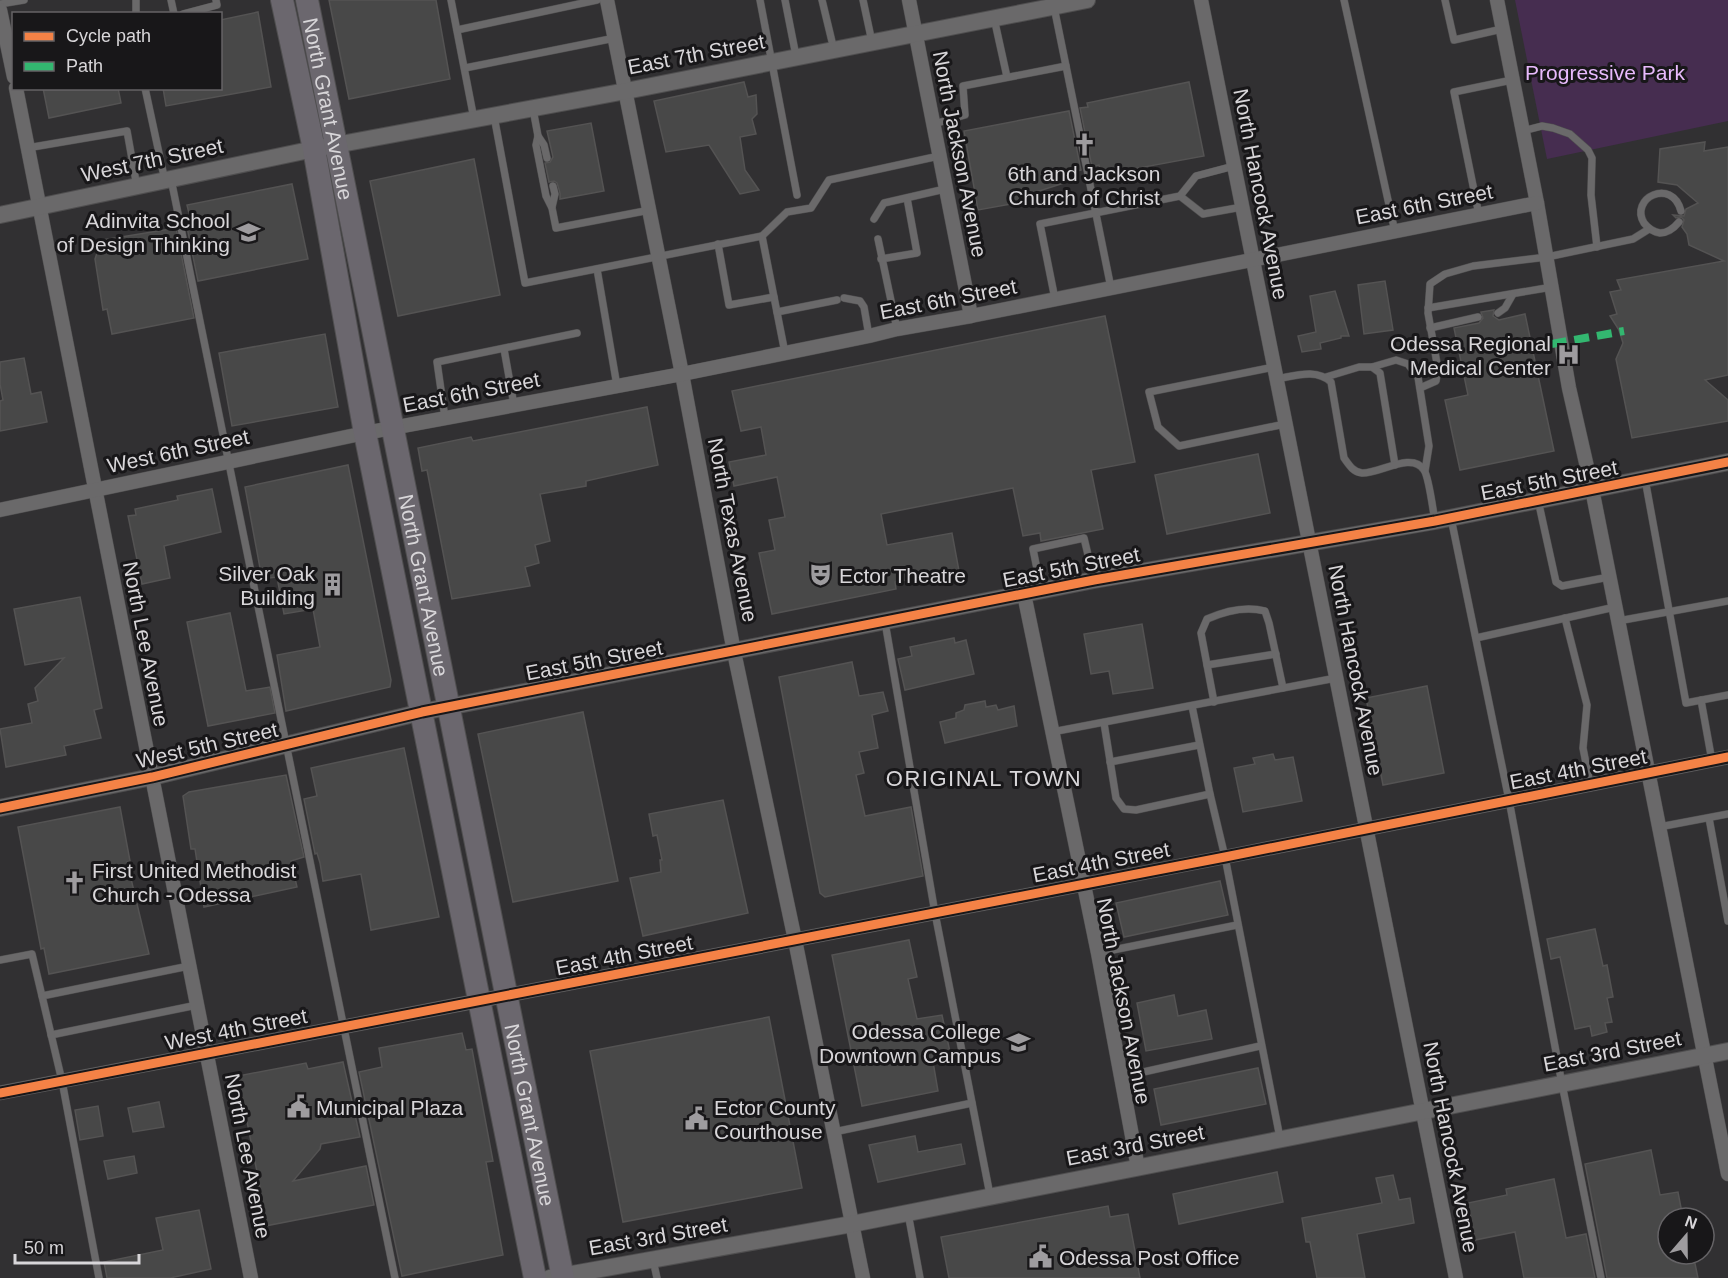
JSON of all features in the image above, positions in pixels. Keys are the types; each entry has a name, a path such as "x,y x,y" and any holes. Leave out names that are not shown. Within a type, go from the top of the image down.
{"main road":[{"name":"North Grant Avenue","path":"282,0 314,149 365,433 535,1278"},
{"name":"North Grant Avenue","path":"307,0 506,996 558,1277"}],"street":[{"name":"North Texas Avenue","path":"607,0 659,255 734,652 863,1278"},
{"name":"North Jackson Avenue","path":"909,0 971,316"},
{"name":"East 7th Street","path":"314,149 772,63 1087,0"},
{"name":"North Hancock Avenue","path":"1201,0 1456,1278"},
{"path":"1497,0 1537,203 1569,388 1592,489 1728,1174"},
{"path":"0,10 12,62"},
{"name":"North Lee Avenue","path":"16,90 251,1278"},
{"name":"West 7th Street","path":"0,215 314,149"},
{"name":"East 6th Street","path":"365,433 682,374 897,329 1537,203"},
{"name":"West 6th Street","path":"0,510 365,433"},
{"name":"East 5th Street","path":"422,712 1094,580 1443,520 1728,462"},
{"name":"North Jackson Avenue","path":"1024,594 1098,953 1138,1168"},
{"name":"West 5th Street","path":"0,807 152,777 422,712"},
{"name":"East 4th Street","path":"480,1000 1728,758"},
{"name":"West 4th Street","path":"0,1094 480,1000"},
{"name":"East 3rd Street","path":"558,1277 852,1224 1728,1051"}],"lane":[{"path":"0,4 24,0"},
{"path":"191,12 217,5 216,0"},
{"path":"452,0 474,119"},
{"path":"457,30 597,0"},
{"path":"760,0 797,195"},
{"path":"785,0 796,57"},
{"path":"822,0 834,50"},
{"path":"863,0 872,42"},
{"path":"1344,0 1395,232"},
{"path":"1445,0 1454,40 1502,29"},
{"path":"1054,7 1111,288"},
{"path":"994,18 1007,77"},
{"path":"465,68 615,38"},
{"path":"933,124 965,115 963,86 1066,66"},
{"path":"1479,215 1454,92 1512,80"},
{"path":"146,90 231,461 285,745 395,1278"},
{"path":"533,109 538,136 536,145 546,196 552,208 556,228 650,210"},
{"path":"494,116 525,283 762,236 787,212 811,208 829,180 939,156"},
{"path":"1523,131 1542,126 1553,128 1570,134 1588,150 1592,158 1590,195 1597,247"},
{"path":"27,148 127,131 137,187"},
{"path":"538,136 544,145 547,158"},
{"path":"1055,299 1040,224 1180,196 1196,176 1234,166"},
{"path":"552,208 555,194 553,186"},
{"path":"874,219 884,203 945,189"},
{"path":"1679,222 1671,230 1660,233 1649,229 1641,212 1643,205 1652,195 1665,193 1679,205 1681,212"},
{"path":"1180,196 1203,214 1242,207"},
{"path":"881,259 916,253 908,198"},
{"path":"1420,388 1436,381 1438,369 1428,308 1430,284 1445,274 1473,266 1547,257 1633,240 1649,229"},
{"path":"762,236 785,353"},
{"path":"878,239 897,329"},
{"path":"718,244 729,305 774,297"},
{"path":"597,269 617,386"},
{"path":"1428,308 1552,287"},
{"path":"1498,313 1505,308 1513,294"},
{"path":"777,312 840,299 860,301 864,307 869,336"},
{"path":"1430,328 1478,317"},
{"path":"445,418 437,362 577,333"},
{"path":"504,349 514,405"},
{"path":"1326,377 1359,367 1372,367 1396,360 1408,364 1418,377 1420,388 1429,446 1425,471"},
{"path":"1372,367 1380,373 1395,465"},
{"path":"1285,424 1179,446 1158,427 1149,392 1275,373 1314,373 1326,377 1331,382 1344,458 1351,469 1361,473 1409,462 1425,471 1443,520 1476,638 1601,1278"},
{"path":"1645,479 1686,703 1728,695"},
{"path":"1538,500 1556,582 1562,586 1609,577"},
{"path":"1041,591 1034,549 1084,538 1094,580"},
{"path":"1618,621 1728,601"},
{"path":"1476,638 1615,607"},
{"path":"1214,702 1201,633 1207,619 1219,614 1252,608 1265,611 1283,688"},
{"path":"1564,618 1587,705 1583,748 1590,784"},
{"path":"885,622 935,913 991,1197"},
{"path":"1207,665 1276,654"},
{"path":"1052,732 1336,678"},
{"path":"1701,700 1712,761"},
{"path":"1192,706 1225,857 1280,1140"},
{"path":"1104,723 1116,798 1124,808 1136,810 1210,794"},
{"path":"1110,762 1200,745"},
{"path":"1659,827 1728,814"},
{"path":"1708,818 1728,921"},
{"path":"1098,953 1237,925"},
{"path":"0,960 32,954 62,1081 99,1278"},
{"path":"42,996 189,966"},
{"path":"51,1035 197,1005"},
{"path":"1121,1077 1260,1046"},
{"path":"834,1132 972,1103"},
{"path":"908,1213 920,1278"},
{"path":"653,1260 657,1278"}],"green space":[{"name":"Progressive Park","path":"1515,0 1728,0 1728,121 1547,159"}],"building":[{"path":"329,0 436,0 450,79 349,99"},
{"path":"258,12 271,87 166,106 163,90 222,90 222,20"},
{"path":"744,82 748,97 756,95 757,114 752,119 756,134 740,137 745,170 759,190 740,194 709,145 666,152 654,101"},
{"path":"1189,82 1204,156 1101,175 1099,165 1092,167 1080,108 1088,107 1087,103"},
{"path":"43,90 118,90 121,103 49,118"},
{"path":"1069,111 1081,170 1064,175 1067,182 1036,192 1038,199 978,210 964,131"},
{"path":"591,123 604,191 560,199 557,183 549,182 545,163 550,162 553,157 547,131"},
{"path":"1705,142 1704,151 1728,147 1728,375 1705,380 1728,400 1728,421 1632,438 1616,359 1623,343 1619,330 1610,316 1617,314 1610,292 1621,290 1617,280 1724,261 1689,245 1687,234 1682,227 1684,220 1673,215 1684,216 1686,209 1698,203 1677,185 1658,182 1660,149"},
{"path":"474,159 500,295 398,316 370,181"},
{"name":"Adinvita School of Design Thinking","path":"292,184 308,259 198,281 187,227 192,226 187,205"},
{"path":"176,228 194,318 112,334 107,309 103,310 95,259 103,247 103,240"},
{"path":"1385,281 1393,330 1364,334 1358,285"},
{"path":"1335,291 1349,336 1341,336 1341,338 1320,343 1321,349 1302,352 1298,336 1316,332 1310,296"},
{"path":"1494,310 1493,316 1499,320 1525,314 1554,451 1460,470 1445,400 1468,395 1454,328 1479,323 1483,318 1481,312"},
{"path":"1105,316 1135,462 1091,470 1103,529 1041,541 1040,533 1023,536 1013,488 881,514 887,545 952,533 959,571 895,582 896,589 772,614 759,553 775,550 769,520 785,517 777,477 734,486 729,462 766,455 761,427 741,431 732,391"},
{"path":"325,334 338,407 232,426 219,353"},
{"path":"24,358 31,394 41,392 47,422 0,431 0,401 3,400 0,362"},
{"path":"647,407 658,465 586,481 586,486 540,494 550,541 535,545 539,563 525,567 530,586 452,599 427,470 422,471 418,448 471,437 473,441"},
{"path":"1258,454 1270,513 1167,534 1155,475"},
{"name":"Silver Oak Building","path":"348,465 391,680 390,687 286,711 277,655 320,647 313,609 284,614 277,577 262,579 245,487"},
{"path":"212,489 221,532 164,546 170,578 142,584 128,516 136,515 135,509 178,500 177,496"},
{"path":"80,597 102,708 94,710 101,738 64,746 66,755 6,767 0,729 32,723 28,704 38,701 35,688 64,658 25,665 14,609"},
{"path":"230,613 246,691 270,687 275,713 208,726 187,622"},
{"path":"1142,624 1153,688 1113,694 1109,671 1091,674 1084,634"},
{"path":"954,638 955,643 966,640 974,674 905,690 898,659 912,656 910,647"},
{"path":"852,662 859,696 883,692 888,711 872,715 878,748 859,752 864,773 856,775 865,816 911,807 923,876 825,897 820,893 779,677"},
{"path":"1427,686 1444,773 1383,785 1366,698"},
{"path":"985,701 986,707 996,705 998,710 1014,706 1017,726 945,743 940,722 956,718 956,713 964,710 965,705"},
{"path":"583,712 618,881 513,902 478,734"},
{"path":"404,748 439,917 371,930 361,874 323,881 304,799 317,796 311,768"},
{"path":"1273,754 1275,760 1293,757 1302,801 1243,812 1234,768 1255,764 1253,758"},
{"path":"286,775 304,857 291,861 297,887 204,907 195,849 191,849 183,796 189,792"},
{"path":"723,800 748,913 643,936 630,878 661,872 660,860 662,860 657,835 653,836 649,814"},
{"path":"120,807 130,861 127,862 149,954 49,974 44,948 41,949 18,827"},
{"path":"1220,881 1228,915 1124,937 1116,903"},
{"path":"1595,929 1603,966 1607,965 1613,997 1607,998 1612,1022 1605,1023 1607,1032 1592,1036 1590,1026 1575,1029 1560,957 1551,959 1547,939"},
{"path":"909,940 917,977 908,979 917,1019 942,1015 950,1052 932,1056 938,1091 862,1106 832,955"},
{"path":"1174,995 1178,1016 1206,1010 1212,1039 1146,1051 1137,1003"},
{"name":"Ector County Courthouse","path":"769,1017 802,1188 623,1222 590,1051"},
{"path":"462,1033 466,1050 472,1049 493,1161 486,1162 503,1255 402,1276 359,1072 382,1067 379,1048"},
{"name":"Municipal Plaza","path":"343,1062 360,1137 321,1144 320,1149 293,1181 366,1166 374,1205 265,1226 257,1187 260,1187 238,1076 306,1063 308,1069"},
{"path":"1258,1068 1266,1104 1161,1125 1154,1089"},
{"path":"159,1102 164,1127 133,1132 128,1108"},
{"path":"98,1106 103,1136 80,1140 75,1110"},
{"path":"915,1136 918,1152 961,1144 965,1164 878,1182 869,1145"},
{"path":"1651,1150 1660,1195 1678,1192 1681,1206 1656,1206 1656,1266 1696,1266 1698,1278 1607,1278 1585,1164"},
{"path":"134,1156 137,1173 108,1179 104,1161"},
{"path":"1277,1172 1283,1202 1179,1224 1173,1194"},
{"path":"1393,1175 1399,1200 1410,1198 1414,1223 1357,1234 1365,1278 1317,1278 1310,1242 1306,1242 1302,1218 1382,1203 1376,1178"},
{"path":"1554,1179 1566,1238 1586,1234 1595,1278 1524,1278 1515,1232 1475,1240 1468,1203 1507,1195 1506,1189"},
{"name":"Odessa Post Office","path":"1108,1206 1110,1217 1128,1214 1140,1278 949,1278 941,1237"},
{"path":"199,1210 211,1269 170,1278 107,1278 104,1262 163,1250 156,1218"}],"marked path":[{"path":"1529,348 1624,331"}],"cycle path":[{"path":"0,808 152,777 422,712 1094,580 1435,521 1728,462"},
{"path":"0,1093 1225,857 1728,757"}],"place":[{"name":"6th and Jackson Church of Christ","path":"1084,145"},
{"name":"Adinvita School of Design Thinking","path":"248,232"},
{"name":"Odessa Regional Medical Center","path":"1569,355"},
{"name":"Ector Theatre","path":"821,575"},
{"name":"Silver Oak Building","path":"333,585"},
{"name":"First United Methodist Church - Odessa","path":"74,882"},
{"name":"Odessa College Downtown Campus","path":"1019,1043"},
{"name":"Municipal Plaza","path":"298,1107"},
{"name":"Ector County Courthouse","path":"696,1119"},
{"name":"Odessa Post Office","path":"1041,1257"}],"district":[{"name":"ORIGINAL TOWN","path":"984,778"}]}
